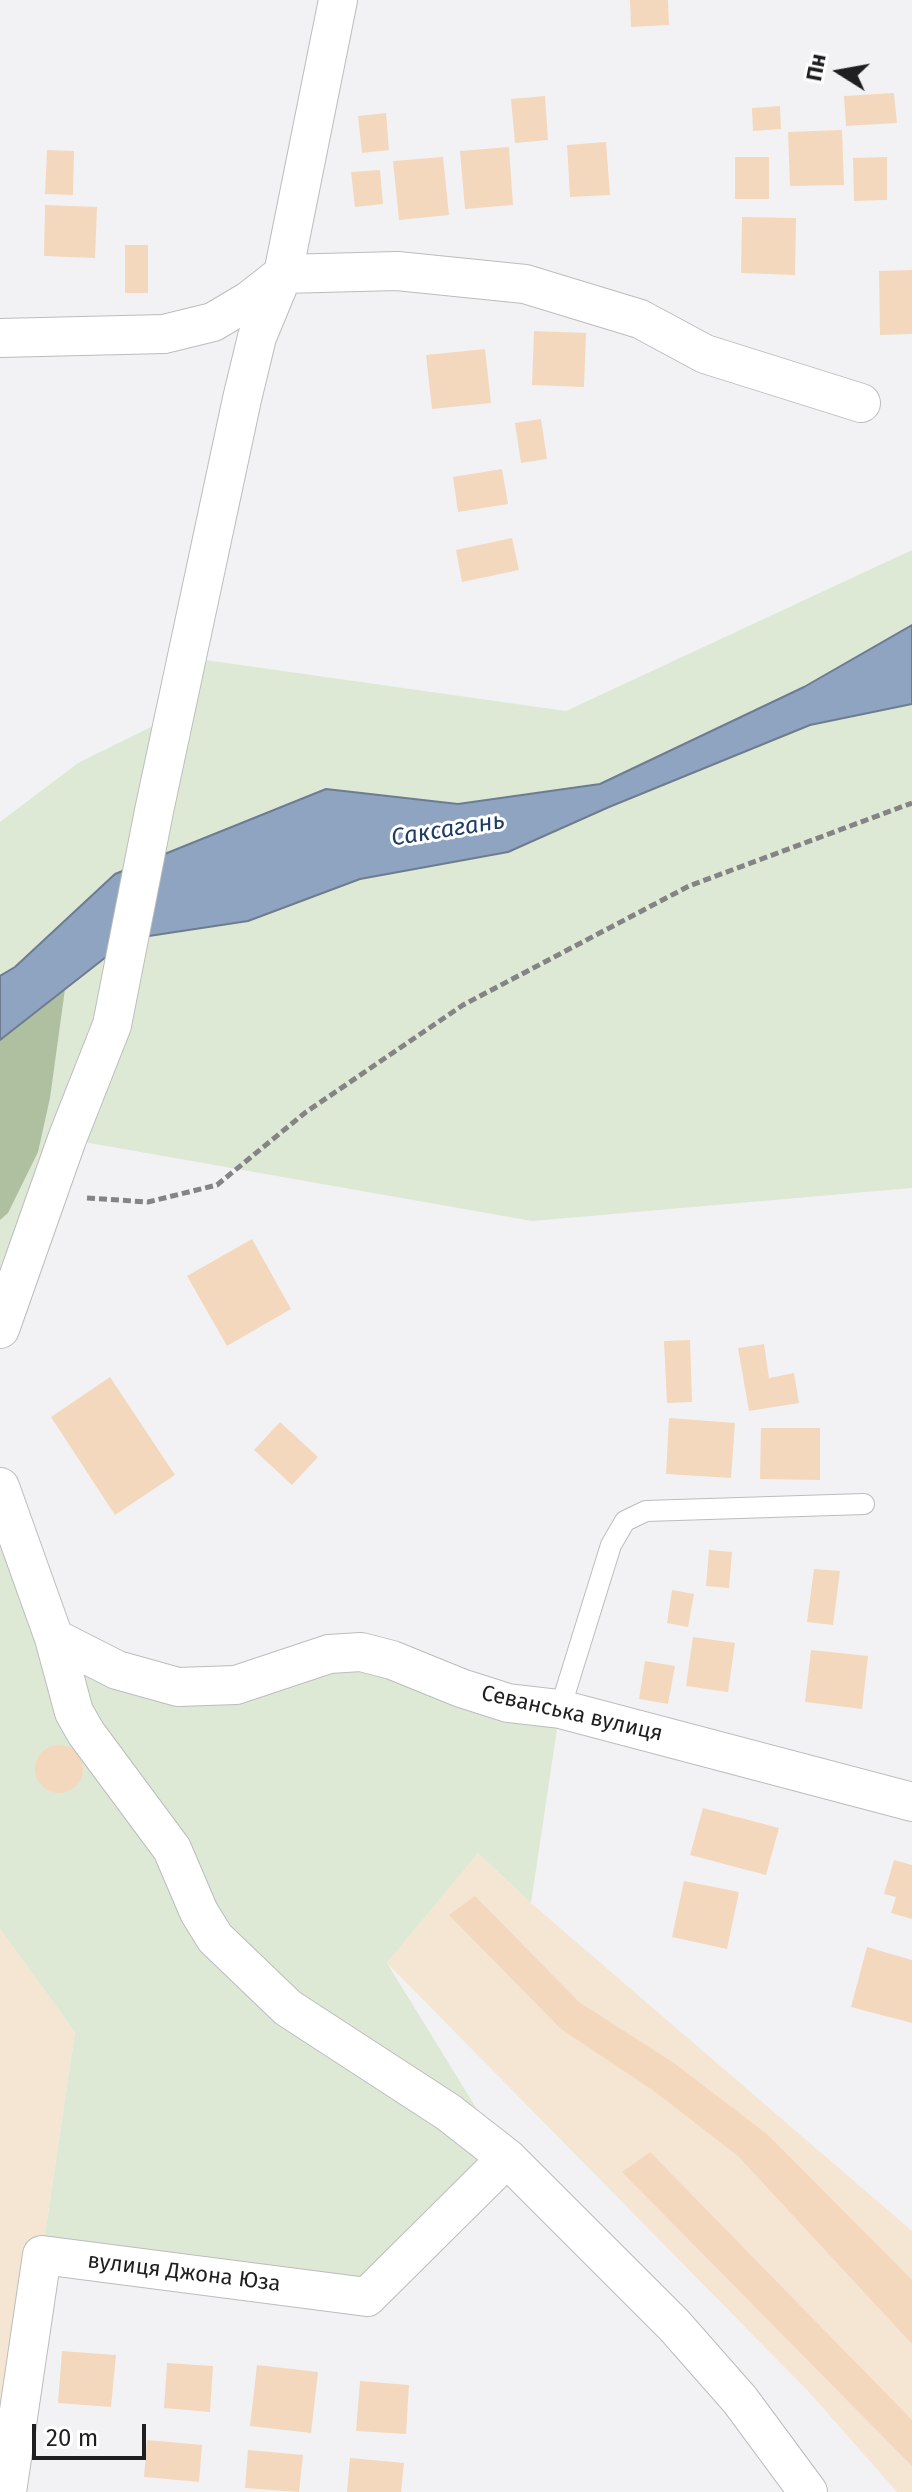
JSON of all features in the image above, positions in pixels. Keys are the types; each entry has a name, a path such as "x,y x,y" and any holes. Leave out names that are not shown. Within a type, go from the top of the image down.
{"street":[{"path":"0,1329 112,1025 242,399 257,337 283,274 338,0"},
{"path":"0,338 164,334 213,322 250,300 283,274 397,271 525,284 640,319 705,354 861,403"},
{"path":"0,1487 54,1638 74,1712 86,1733 172,1849 199,1912 215,1938 288,2008 448,2112 507,2158 674,2325 740,2400 808,2492"},
{"name":"Севанська вулиця","path":"54,1638 117,1670 178,1687 236,1685 329,1654 361,1652 392,1660 508,1703 560,1709 912,1802"},
{"name":"вулиця Джона Юза","path":"7,2492 42,2255 367,2297 507,2158"}],"lane":[{"path":"560,1709 611,1545 625,1521 646,1511 864,1504"}],"path":[{"path":"49,1190 84,1198 148,1202 217,1185 306,1112 463,1005 689,886 912,803"}],"shaded area":[{"path":"478,1853 531,1903 912,2231 912,2492 897,2492 808,2391 387,1963"},
{"path":"0,1929 75,2032 7,2492 0,2492"}],"green space":[{"path":"912,550 912,625 804,687 600,784 458,804 326,789 0,976 0,822 78,763 163,721 177,656 566,711"},
{"path":"912,704 912,1188 532,1221 67,1139 0,1329 0,1040 129,939 248,921 360,879 508,852 609,807 811,725"},
{"path":"65,989 50,1098 38,1152 8,1213 0,1220 0,1040"},
{"path":"0,1487 54,1637 178,1687 329,1654 560,1709 531,1903 478,1853 387,1963 507,2158 367,2297 42,2255 75,2032 0,1929"}],"water":[{"name":"Саксагань","path":"912,625 912,704 810,725 508,852 360,879 248,921 129,939 0,1040 0,976 15,967 115,874 326,789 458,804 600,784 804,687"}],"building":[{"path":"630,0 668,0 669,25 631,27"},
{"path":"894,93 897,123 846,126 844,96"},
{"path":"545,96 548,140 515,143 511,99"},
{"path":"780,106 781,129 753,131 752,108"},
{"path":"386,113 389,150 362,153 358,116"},
{"path":"842,130 844,185 790,186 788,132"},
{"path":"606,142 610,195 570,197 567,145"},
{"path":"509,147 513,205 465,209 460,151"},
{"path":"47,150 74,151 73,195 45,194"},
{"path":"443,157 449,215 399,220 393,161"},
{"path":"735,157 769,157 769,199 735,199"},
{"path":"887,157 887,200 854,201 853,158"},
{"path":"380,170 383,204 355,207 351,172"},
{"path":"45,205 97,207 95,258 44,256"},
{"path":"742,217 796,218 795,275 741,273"},
{"path":"125,245 148,245 148,293 125,293"},
{"path":"912,270 912,334 880,335 879,271"},
{"path":"534,331 586,333 584,387 532,385"},
{"path":"485,349 491,403 432,409 426,355"},
{"path":"541,419 547,459 521,463 515,423"},
{"path":"502,469 508,504 458,512 453,477"},
{"path":"512,538 519,570 462,582 456,550"},
{"path":"252,1239 291,1309 227,1346 187,1276"},
{"path":"690,1340 692,1402 667,1403 664,1341"},
{"path":"764,1344 769,1378 794,1373 799,1403 749,1411 738,1348"},
{"path":"110,1377 175,1475 115,1515 51,1417"},
{"path":"669,1418 735,1423 731,1478 666,1474"},
{"path":"280,1422 318,1457 292,1485 254,1450"},
{"path":"761,1428 820,1428 820,1480 760,1479"},
{"path":"709,1550 732,1552 729,1588 706,1586"},
{"path":"814,1569 840,1571 833,1625 807,1622"},
{"path":"672,1590 694,1594 688,1627 667,1623"},
{"path":"693,1637 735,1643 728,1692 686,1686"},
{"path":"811,1650 868,1656 862,1709 805,1702"},
{"path":"645,1661 675,1666 668,1704 639,1699"},
{"path":"59,1745 76,1752 83,1769 76,1786 59,1793 42,1786 35,1769 42,1752"},
{"path":"703,1808 779,1828 766,1875 690,1855"},
{"path":"894,1860 912,1865 912,1919 891,1913 896,1897 884,1894"},
{"path":"684,1881 739,1892 727,1949 672,1937"},
{"path":"475,1896 579,2002 674,2063 768,2135 912,2280 912,2344 738,2156 654,2091 561,2029 449,1915"},
{"path":"867,1947 912,1960 912,2023 851,2007"},
{"path":"650,2152 912,2420 912,2466 622,2172"},
{"path":"62,2351 116,2355 111,2407 58,2403"},
{"path":"167,2363 213,2366 210,2412 164,2408"},
{"path":"257,2365 318,2372 311,2433 250,2426"},
{"path":"360,2381 409,2385 406,2434 356,2431"},
{"path":"147,2440 202,2445 199,2482 144,2477"},
{"path":"248,2450 303,2455 299,2492 245,2488"},
{"path":"350,2458 404,2463 401,2492 347,2492"}]}
